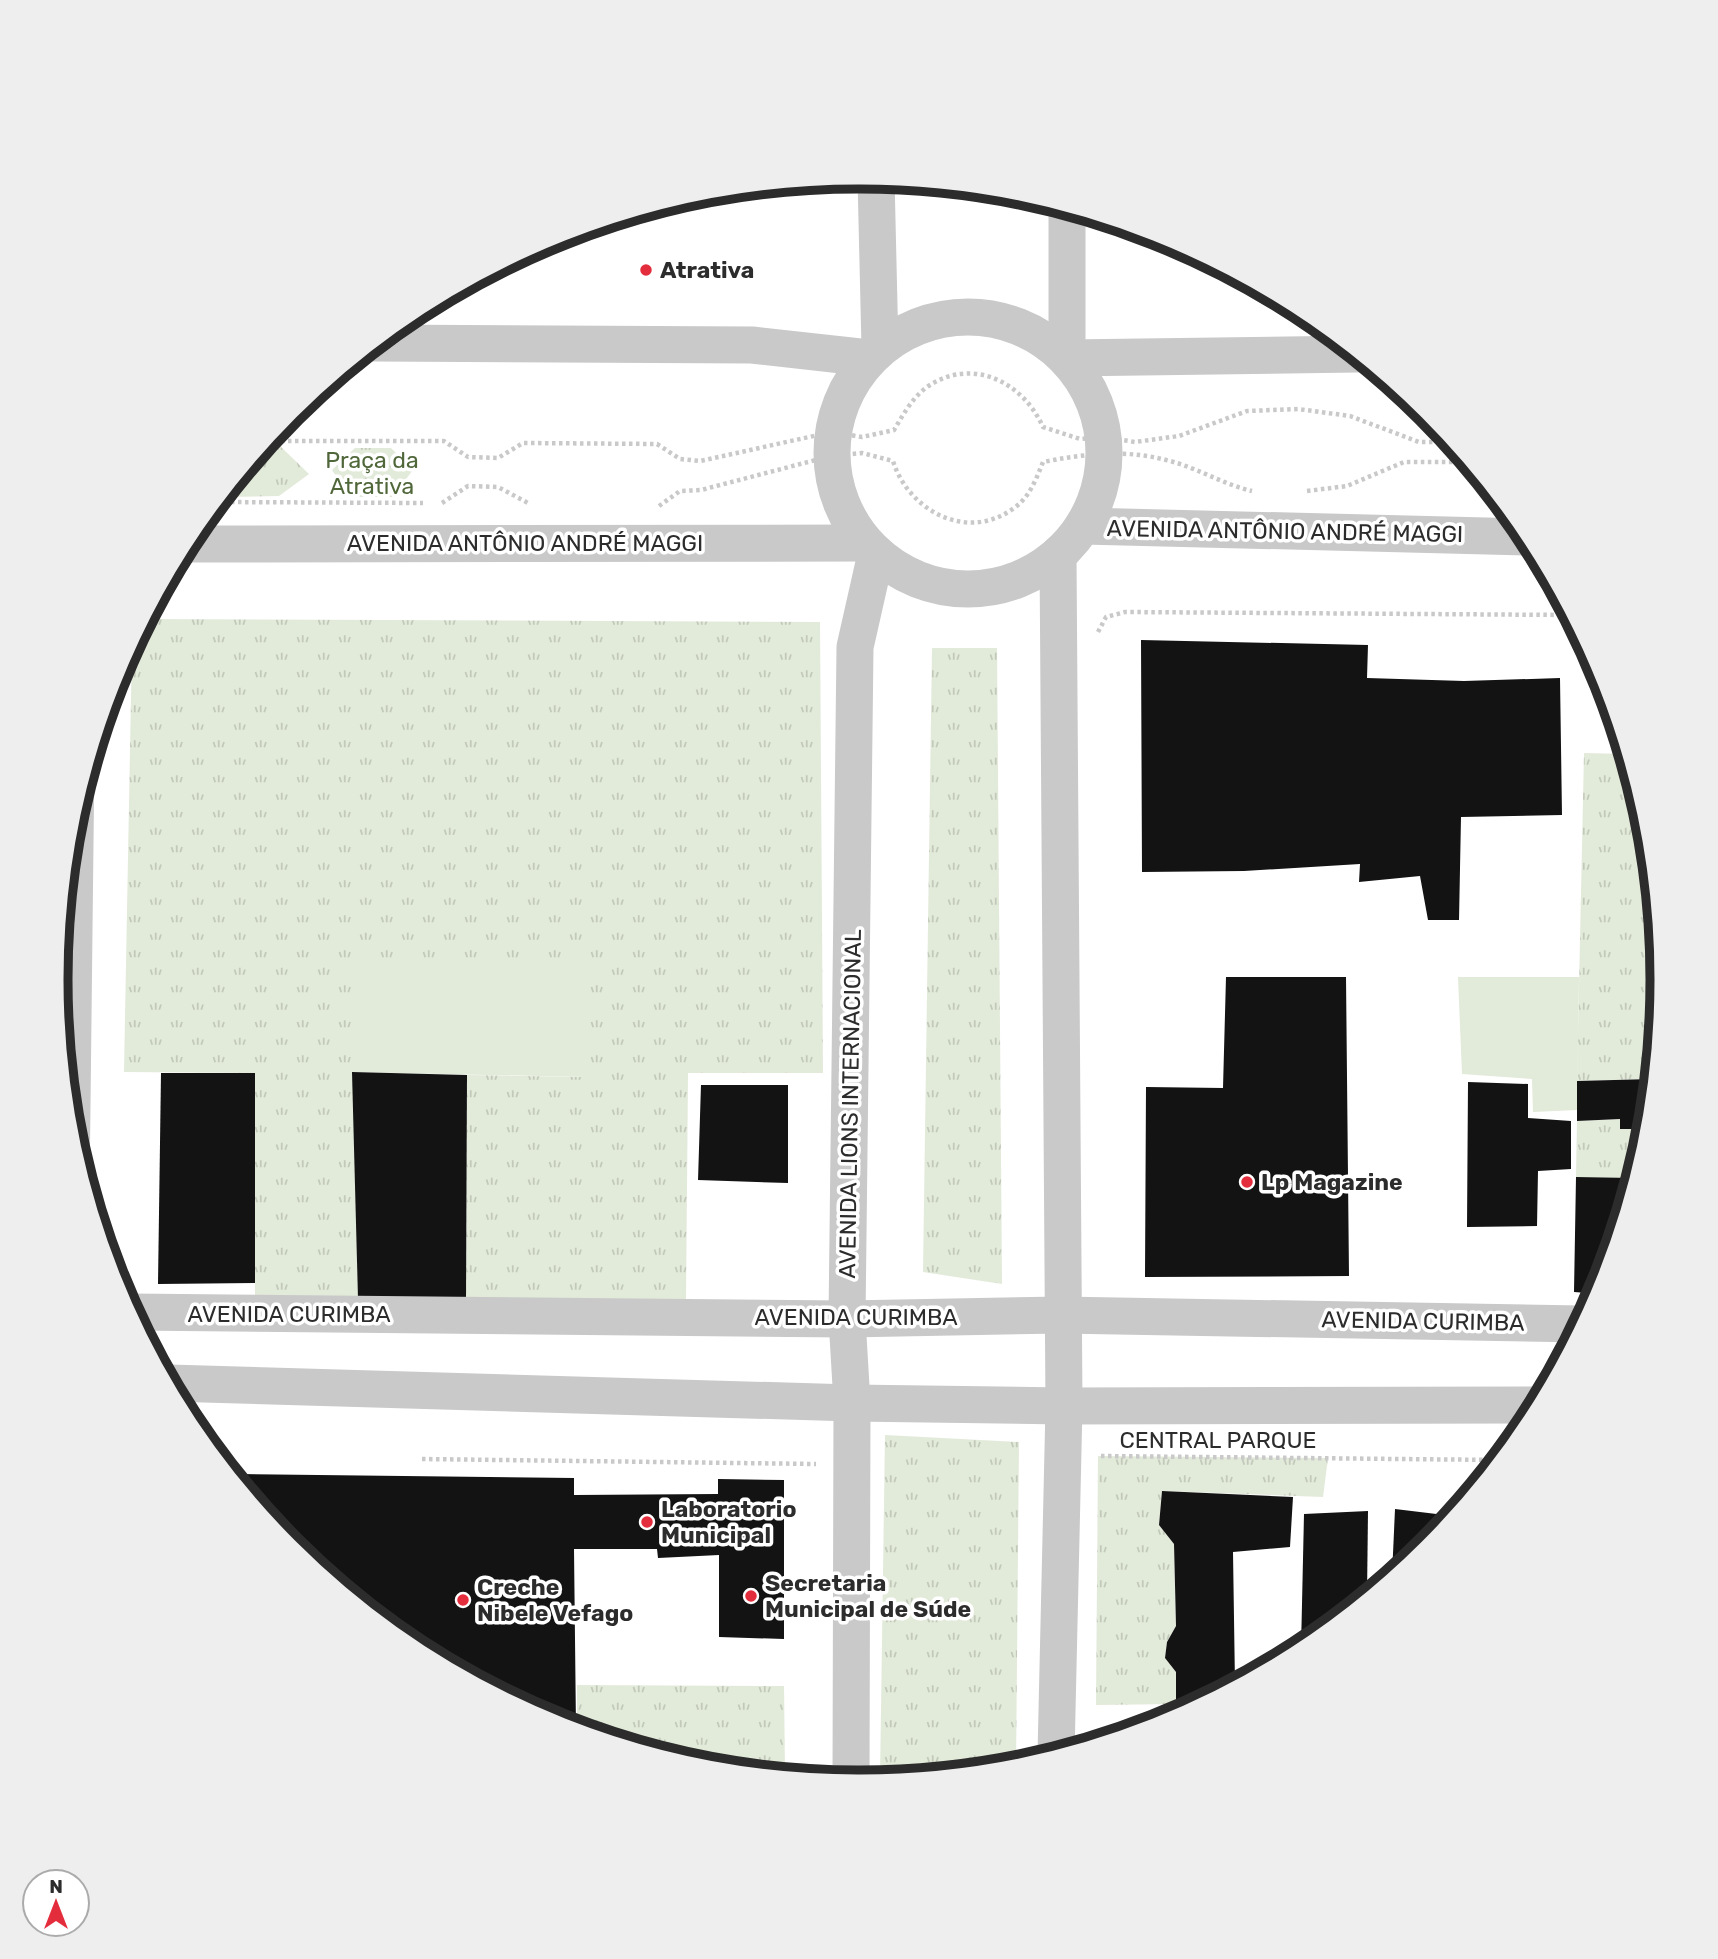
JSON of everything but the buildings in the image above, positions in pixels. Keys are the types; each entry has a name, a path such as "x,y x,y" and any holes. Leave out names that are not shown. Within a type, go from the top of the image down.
{"street":[{"path":"389,344 752,345 874,353 876,189"},
{"path":"1067,217 1067,358 1343,354"},
{"name":"AVENIDA ANTÔNIO ANDRÉ MAGGI","path":"986,317 1023,328 1067,358 1084,382 1097,408 1104,445 1099,491 1083,526 1058,555 1031,574 1000,585 967,589 934,585 903,573 870,548 847,517 835,488 831,444 847,389 874,353 912,328 948,318 986,317"},
{"name":"AVENIDA ANTÔNIO ANDRÉ MAGGI","path":"1083,526 1514,537"},
{"name":"AVENIDA ANTÔNIO ANDRÉ MAGGI","path":"199,544 870,548"},
{"name":"AVENIDA LIONS INTERNACIONAL","path":"851,1770 852,1403 847,1319 855,647 870,548"},
{"path":"1056,1745 1064,1406 1061,1315 1058,555"},
{"path":"76,1087 78,855"},
{"name":"AVENIDA CURIMBA","path":"142,1312 847,1319 1061,1315 1570,1324"},
{"path":"179,1383 852,1403 1064,1406 1525,1405"}],"path":[{"path":"280,441 444,441 468,457 498,458 523,443 657,444 680,459 699,461 831,444 894,430 910,403 926,388 944,379 964,374 985,376 1021,393 1035,411 1043,428 1167,460 1239,488 1263,491"},
{"path":"657,508 680,491 701,490 831,444 893,461 898,478 912,497 926,509 959,522 999,516 1014,508 1035,482 1043,462 1080,454 1104,445 1179,436 1247,411 1298,408 1350,416 1419,442 1439,442"},
{"path":"1298,491 1347,486 1404,462 1457,462"},
{"path":"229,502 446,503 468,486 498,487 525,503 538,504"},
{"path":"1098,642 1098,629 1106,617 1125,612 1560,615"},
{"name":"CENTRAL PARQUE","path":"1098,1469 1098,1456 1487,1460"},
{"path":"422,1459 824,1464"}],"green space":[{"path":"275,446 280,446 309,474 279,496 233,497 264,458"},
{"name":"Praça da Atrativa","path":"355,448 391,448 413,470 392,497 350,497 332,470"},
{"path":"156,619 820,622 823,1073 688,1073 686,1299 466,1301 467,1075 585,1077 352,960 358,1299 255,1298 254,1073 124,1072 132,669"},
{"path":"932,648 997,648 1002,1284 923,1272"},
{"path":"1584,753 1617,754 1635,825 1648,928 1650,979 1643,1079 1577,1081"},
{"path":"352,960 586,960 586,1077 352,1072"},
{"path":"1458,977 1579,977 1577,1110 1533,1112 1532,1079 1462,1074"},
{"path":"1620,1119 1620,1129 1636,1129 1624,1178 1576,1177 1577,1121"},
{"path":"885,1435 1019,1442 1016,1754 911,1769 880,1770"},
{"path":"1098,1456 1328,1458 1323,1497 1162,1491 1159,1525 1174,1544 1176,1626 1167,1642 1165,1658 1176,1672 1176,1704 1096,1705"},
{"path":"577,1685 784,1686 785,1766 705,1755 654,1743 577,1718"}],"place":[{"name":"Atrativa","path":"646,270"},
{"name":"Lp Magazine","path":"1247,1182"},
{"name":"Laboratorio Municipal","path":"647,1522"},
{"name":"Secretaria Municipal de Súde","path":"751,1596"},
{"name":"Creche Nibele Vefago","path":"463,1600"}]}
